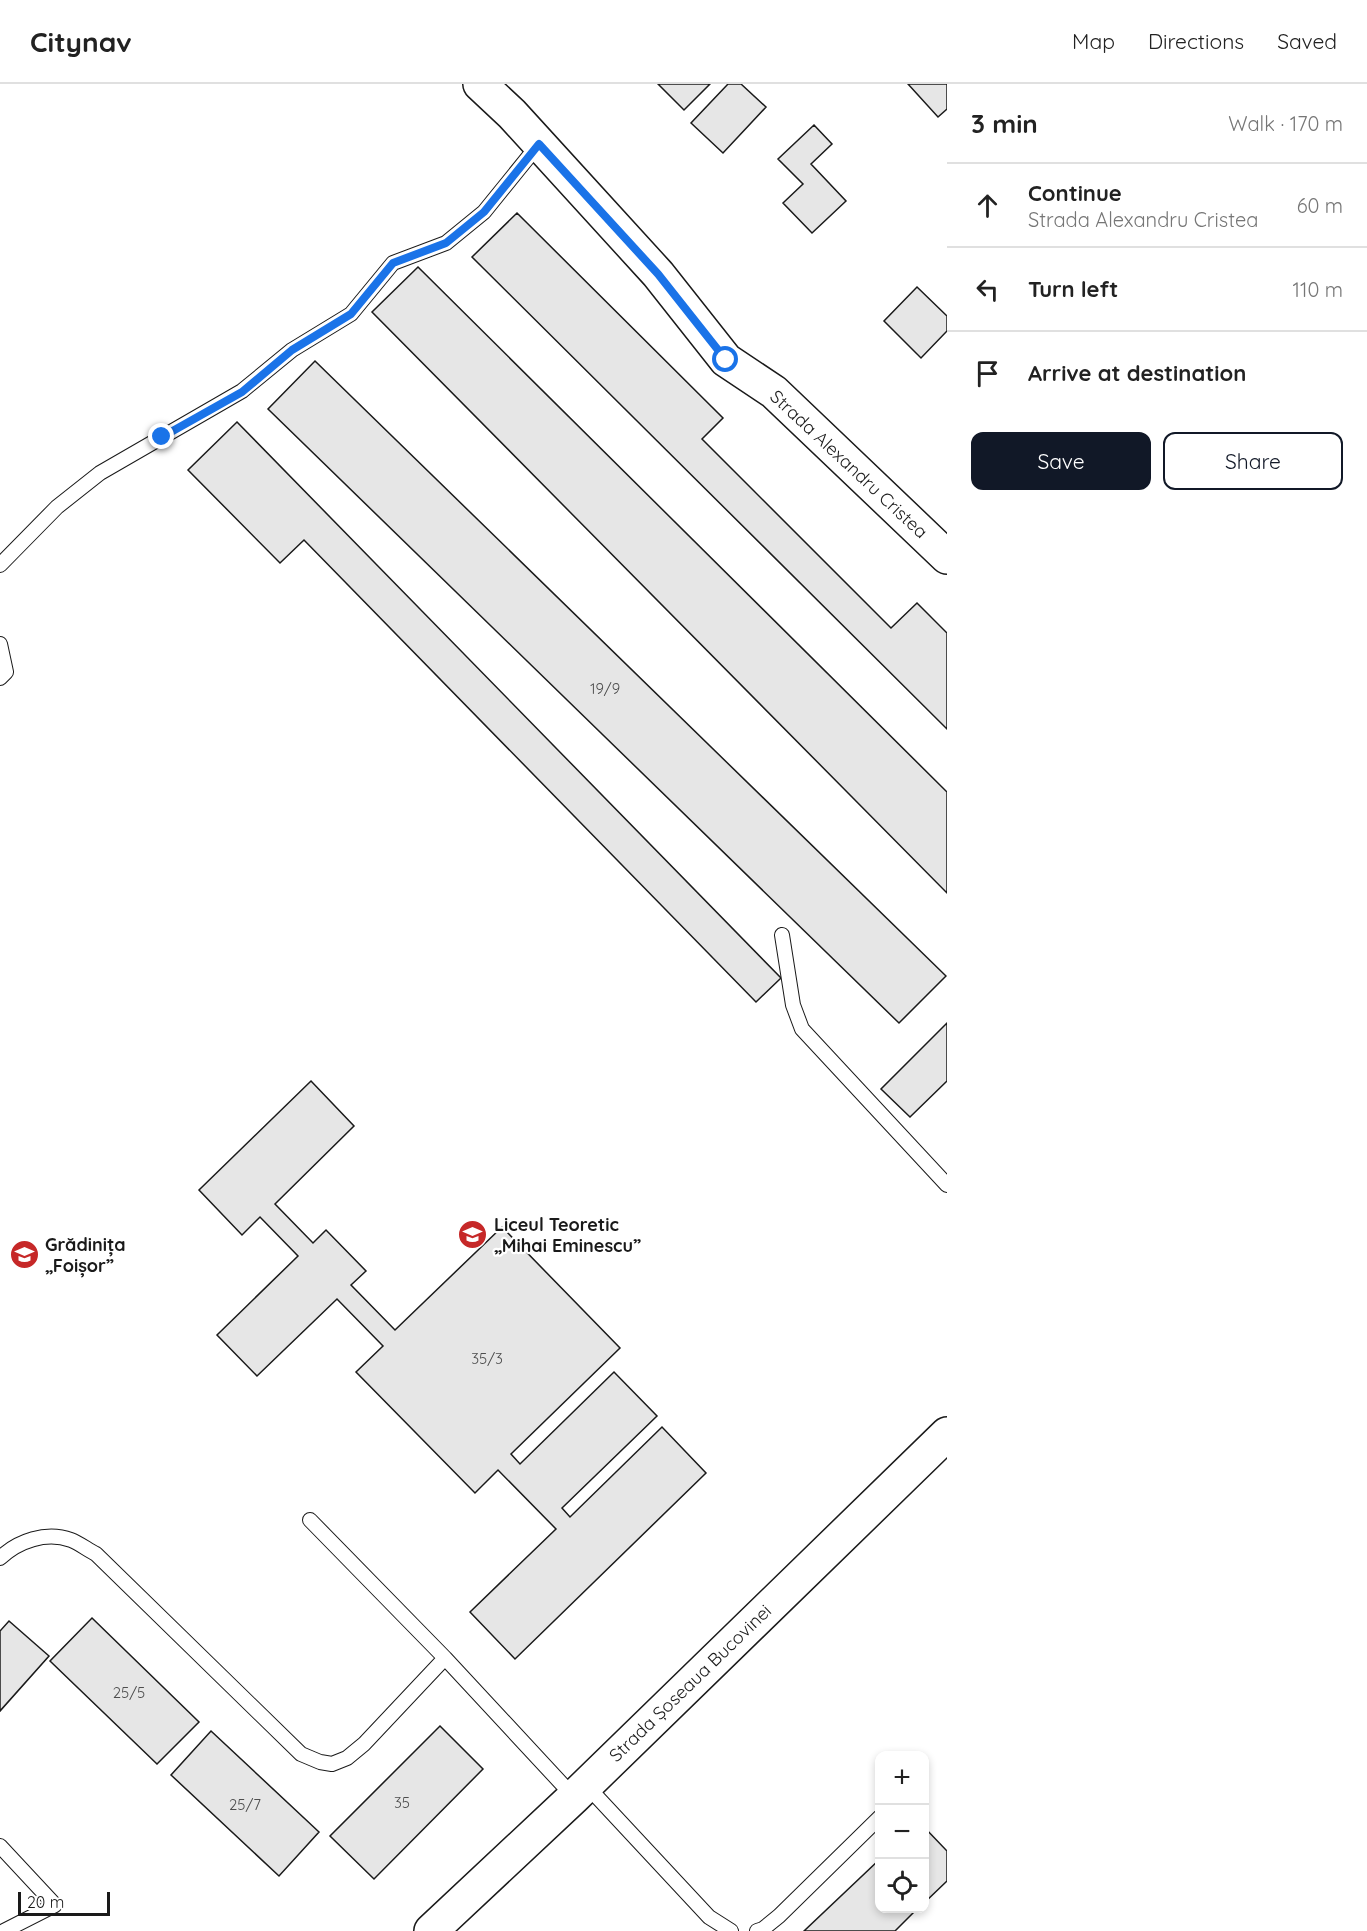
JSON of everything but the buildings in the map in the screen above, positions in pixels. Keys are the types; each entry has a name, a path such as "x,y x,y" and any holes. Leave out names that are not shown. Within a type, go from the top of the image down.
{"main road":[{"name":"Strada Alexandru Cristea","path":"480,84 539,144 658,274 726,360 774,392 947,557"},
{"name":"Strada Șoseaua Bucovinei","path":"431,1931 580,1791 947,1434"}],"lane":[{"path":"0,565 57,507 100,473 242,392 292,350 351,314 393,263 446,243 484,212 539,144"},
{"path":"0,644 6,672 0,678"},
{"path":"782,935 793,1005 802,1029 947,1185"},
{"path":"310,1520 445,1659 709,1917 731,1931"},
{"path":"0,1558 29,1540 49,1535 71,1540 96,1554 301,1754 320,1762 332,1764 347,1758 364,1744 445,1659"},
{"path":"757,1931 779,1916 875,1821"},
{"path":"0,1846 55,1905 4,1931"}],"place":[{"name":"Liceul Teoretic „Mihai Eminescu”","path":"473,1234"},
{"name":"Grădinița „Foișor”","path":"24,1254"}],"route":[{"path":"162,437 242,392 292,350 351,314 393,263 446,243 484,212 539,144 658,274 726,360"}]}
